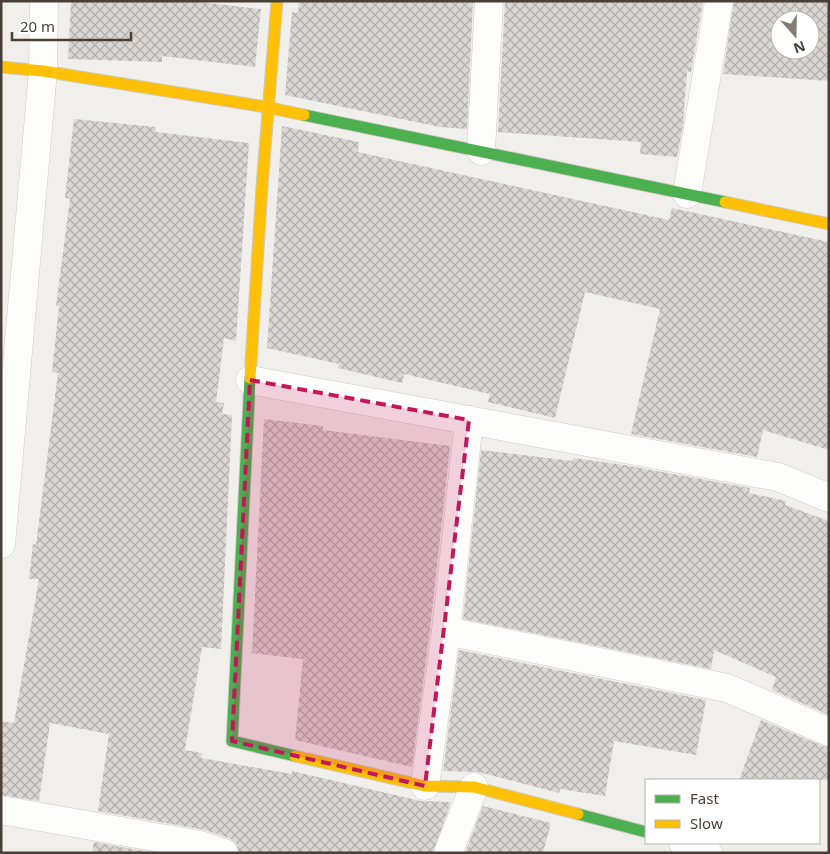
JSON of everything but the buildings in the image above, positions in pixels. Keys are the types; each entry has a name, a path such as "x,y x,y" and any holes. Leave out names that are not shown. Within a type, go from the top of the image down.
{"street":[{"path":"1,544 8,397 43,71 44,1"},
{"path":"277,1 266,107 232,741 426,786 474,786 645,832"},
{"path":"481,151 489,1"},
{"path":"687,194 720,1"},
{"path":"1,67 43,71 266,107 829,224"},
{"path":"250,380 778,478 829,498"},
{"path":"426,786 446,631 469,420"},
{"path":"446,631 727,688 829,732"},
{"path":"448,853 474,786"},
{"path":"1,810 200,845 224,853"},
{"path":"686,844 708,853"}],"highlighted area":[{"path":"250,380 469,420 425,786 232,741"}],"traffic: fast":[{"path":"304,115 725,202"},
{"path":"250,378 232,741 295,756"},
{"path":"578,814 645,832"}],"traffic: slow":[{"path":"250,378 262,186 277,1"},
{"path":"1,67 43,71 266,107 304,115"},
{"path":"725,202 829,224"},
{"path":"295,756 425,786 474,787 578,814"}]}
